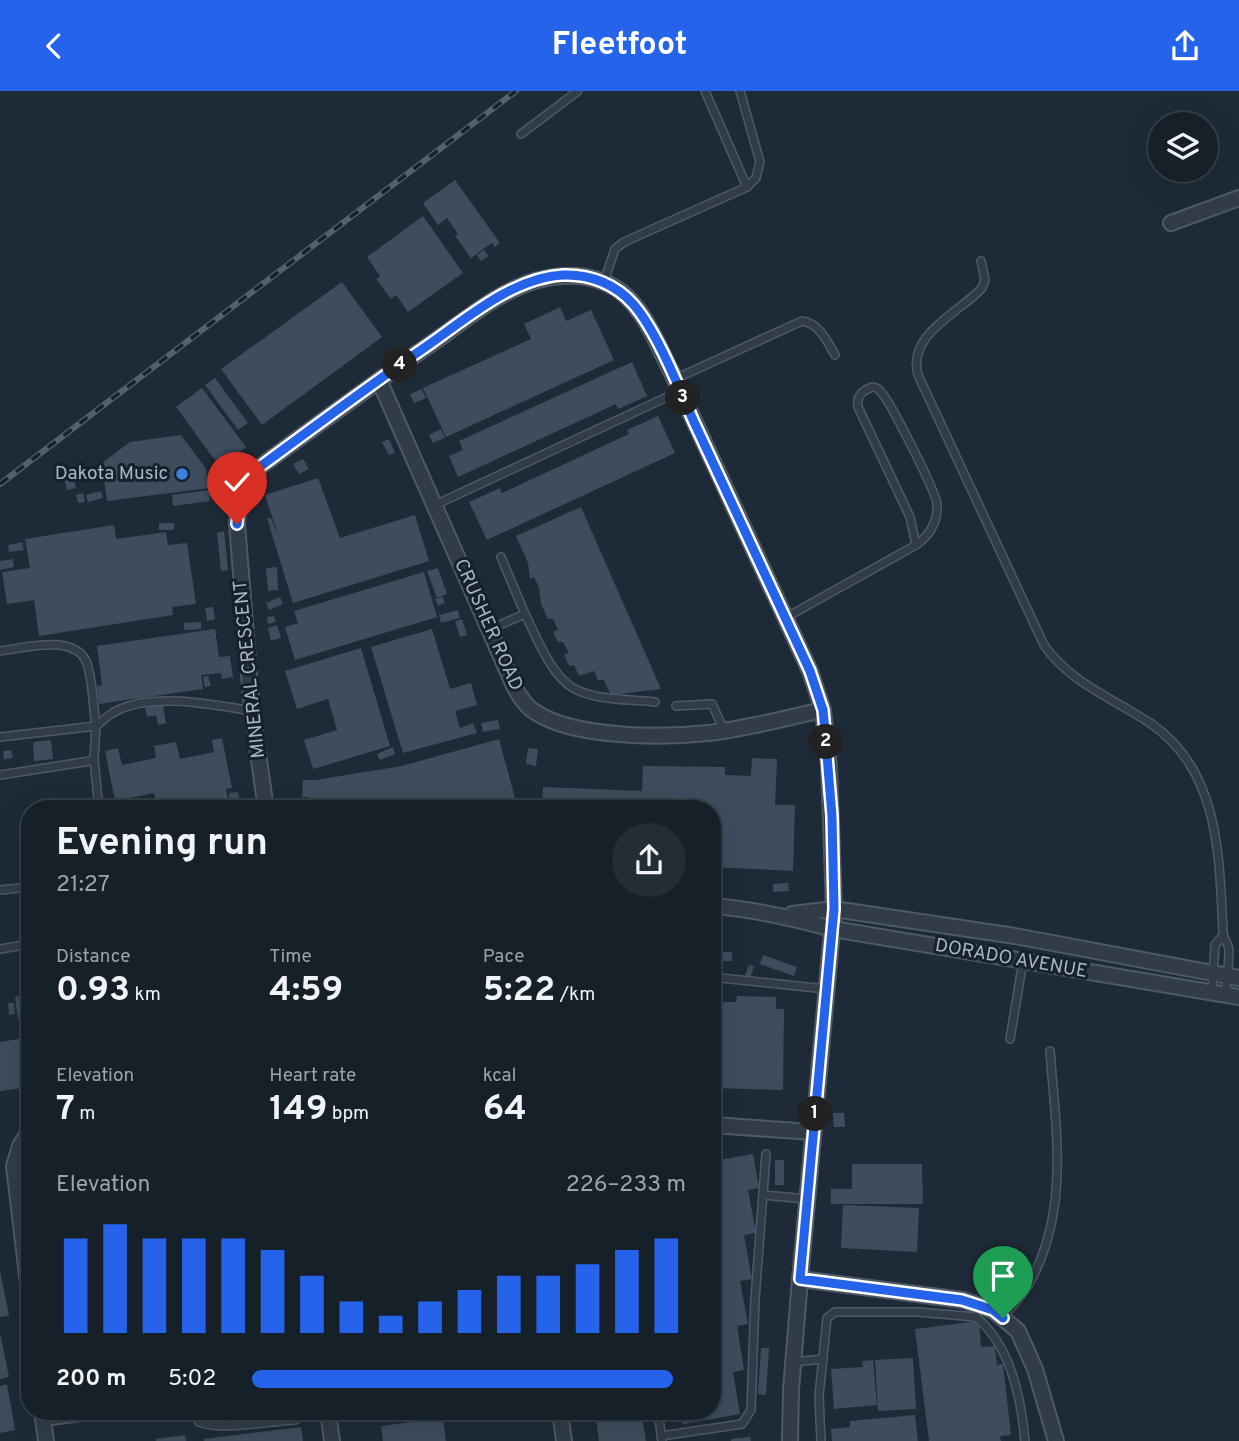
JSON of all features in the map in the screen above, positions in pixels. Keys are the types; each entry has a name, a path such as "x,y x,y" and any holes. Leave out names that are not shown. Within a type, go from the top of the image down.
{"street":[{"path":"1171,223 1239,198"},
{"name":"MINERAL CRESCENT","path":"265,800 252,711 237,524 238,502 246,484 261,466 379,380 493,300 520,286 562,275 589,277 620,291 646,322 677,385 810,671 823,710 832,816 834,929 826,989 800,1279 790,1441"},
{"name":"CRUSHER ROAD","path":"379,380 522,700 534,712 560,725 607,734 678,734 724,730 823,710"},
{"name":"DORADO AVENUE","path":"721,907 783,915 834,929 1226,994"},
{"name":"DORADO AVENUE","path":"783,915 834,909 1015,936 1227,975"},
{"path":"721,1126 813,1132"},
{"path":"21,1144 14,1165 21,1224"},
{"path":"800,1279 962,1300 993,1310 1018,1331 1035,1369 1056,1441"},
{"path":"44,1420 46,1441"},
{"path":"329,1420 332,1441"},
{"path":"561,1420 564,1441"}],"lane":[{"path":"521,134 579,91"},
{"path":"705,91 747,187"},
{"path":"604,282 615,249 624,241 747,187 756,177 760,162 740,91"},
{"path":"981,261 985,280 982,288 924,339 916,358 918,375 1051,656 1088,685 1152,725 1172,742 1193,771 1208,805 1215,830 1223,905 1223,935 1229,948 1226,994"},
{"path":"434,505 802,321 813,324 820,331 835,355"},
{"path":"785,618 916,545 929,534 936,517 935,497 886,398 877,388 872,387 860,394 857,399 858,407 914,527 916,545"},
{"path":"500,557 548,660 572,687 594,695 655,702"},
{"path":"489,629 525,614"},
{"path":"0,651 56,645 75,649 87,663 96,726 94,759 98,800"},
{"path":"0,737 96,726 114,713 136,705 171,702 213,704 252,711"},
{"path":"676,706 712,704 724,730"},
{"path":"0,775 82,764 94,759"},
{"path":"0,890 21,888"},
{"path":"1223,935 1215,945 1227,975 1226,994"},
{"path":"0,949 21,946"},
{"path":"1010,1039 1023,961"},
{"path":"721,978 826,989"},
{"path":"1003,1318 1029,1284 1049,1237 1059,1178 1050,1052"},
{"path":"659,1420 661,1439 742,1424 751,1410 755,1299 766,1154"},
{"path":"763,1195 807,1199"},
{"path":"821,1441 819,1396 827,1318 835,1312 918,1312 976,1317 990,1334 1013,1373 1025,1441"},
{"path":"793,1362 823,1359"},
{"path":"198,1420 202,1424 220,1426 295,1420"}],"building":[{"path":"455,180 500,243 495,247 492,243 471,258 455,236 458,234 447,218 438,225 423,203"},
{"path":"423,216 463,273 408,312 396,295 391,299 376,279 380,276 367,257"},
{"path":"484,250 489,256 481,261 477,255"},
{"path":"342,282 382,337 262,425 221,369"},
{"path":"560,307 566,321 591,310 614,360 446,437 423,388 531,339 524,324"},
{"path":"632,362 647,396 618,409 616,404 458,477 449,456 463,450 459,441"},
{"path":"215,378 248,423 238,430 205,385"},
{"path":"202,388 246,447 220,467 176,407"},
{"path":"422,389 426,398 414,403 410,394"},
{"path":"658,416 675,453 487,540 469,502 500,488 502,493 629,434 627,430"},
{"path":"441,429 445,438 433,443 429,435"},
{"path":"181,435 206,469 209,488 107,501 102,463 130,442"},
{"path":"389,439 395,453 389,455 382,442"},
{"path":"303,459 309,469 299,474 293,464"},
{"path":"73,474 76,488 67,490 64,477"},
{"path":"318,478 340,538 415,515 429,561 293,603 267,518 271,518 279,538 265,495"},
{"path":"209,490 210,501 173,506 172,495"},
{"path":"101,491 103,498 88,502 86,495"},
{"path":"83,493 85,502 78,503 76,495"},
{"path":"581,507 661,689 611,695 604,680 598,680 594,671 579,676 574,665 569,666 564,655 569,653 553,632 558,630 553,619 548,619 541,604 539,587 534,577 530,579 528,563 516,536"},
{"path":"159,523 174,523 174,530 159,530"},
{"path":"114,525 116,539 166,532 168,545 187,543 196,604 172,607 173,615 39,636 34,600 7,604 2,572 30,568 25,539"},
{"path":"224,531 228,570 221,571 217,533"},
{"path":"22,542 24,550 9,552 8,545"},
{"path":"13,559 14,567 0,570 0,561"},
{"path":"277,567 278,590 268,591 266,568"},
{"path":"438,568 447,594 437,598 427,571"},
{"path":"424,572 437,617 295,660 285,627 298,623 294,611"},
{"path":"280,597 283,604 269,610 266,603"},
{"path":"443,597 445,603 438,606 435,599"},
{"path":"213,607 215,619 207,621 205,608"},
{"path":"458,610 460,618 441,623 439,615"},
{"path":"274,616 276,622 268,624 267,617"},
{"path":"462,619 467,635 460,637 455,621"},
{"path":"201,622 201,629 184,630 184,623"},
{"path":"277,625 281,638 271,641 268,628"},
{"path":"215,629 219,657 230,656 233,677 222,679 221,673 201,675 203,689 99,704 97,686 102,685 97,646"},
{"path":"432,629 450,689 471,683 477,705 455,711 460,728 473,723 477,733 403,753 371,647"},
{"path":"361,648 390,746 313,769 304,740 337,730 328,699 297,709 285,671"},
{"path":"208,676 211,686 205,687 203,677"},
{"path":"163,705 166,723 158,725 156,715 147,717 145,708"},
{"path":"498,720 500,729 483,732 481,723"},
{"path":"222,738 232,788 226,789 228,800 156,800 154,793 115,800 105,751 118,748 122,765 156,758 154,746 176,742 180,759 214,752 212,740"},
{"path":"499,739 516,800 309,800 309,797 302,797 303,780 402,766"},
{"path":"51,740 53,759 34,761 33,742"},
{"path":"393,747 395,754 380,760 377,754"},
{"path":"528,748 538,749 536,766 526,764"},
{"path":"11,750 13,758 4,759 3,751"},
{"path":"752,758 777,759 775,805 795,805 793,871 721,867 721,800 542,800 543,787 642,791 643,766 725,767 725,775 751,776"},
{"path":"238,792 239,800 230,800 229,793"},
{"path":"788,883 789,891 773,892 773,884"},
{"path":"721,952 732,952 732,961 721,961"},
{"path":"763,955 797,967 794,976 760,964"},
{"path":"749,965 754,966 749,981 744,979"},
{"path":"20,996 21,1018 18,1019 15,997"},
{"path":"737,996 776,997 776,1009 784,1009 783,1090 721,1088 721,1002 736,1002"},
{"path":"8,1003 14,1003 15,1014 9,1015"},
{"path":"21,1038 21,1088 0,1091 0,1042"},
{"path":"833,1113 844,1113 845,1127 834,1127"},
{"path":"753,1154 759,1188 748,1190 756,1233 744,1235 752,1279 740,1281 748,1324 737,1326 744,1370 733,1372 740,1414 721,1417 721,1159"},
{"path":"775,1160 784,1160 784,1185 775,1185"},
{"path":"852,1164 922,1164 923,1204 831,1204 831,1189 852,1189"},
{"path":"843,1205 919,1208 917,1252 841,1248"},
{"path":"0,1271 9,1316 0,1317"},
{"path":"979,1321 981,1347 995,1346 997,1365 1003,1364 1011,1435 1000,1436 1001,1441 929,1441 915,1329"},
{"path":"0,1333 9,1377 0,1379"},
{"path":"761,1348 769,1348 766,1395 758,1394"},
{"path":"913,1358 916,1409 878,1411 875,1360"},
{"path":"873,1360 877,1405 834,1409 831,1369 863,1367 862,1361"},
{"path":"7,1384 15,1430 0,1433 0,1386"},
{"path":"915,1415 918,1441 832,1441 831,1429 850,1427 850,1421"},
{"path":"207,1420 216,1420 216,1423 207,1424"},
{"path":"443,1420 446,1441 383,1441 381,1426"},
{"path":"596,1420 642,1420 646,1441 599,1441"},
{"path":"682,1420 706,1420 683,1424"},
{"path":"301,1427 303,1441 204,1441 204,1439"},
{"path":"185,1435 186,1441 156,1441 156,1439"},
{"path":"750,1437 751,1441 731,1441 731,1439"}],"railway":[{"path":"0,484 516,91"}],"place":[{"name":"Dakota Music","path":"182,474"}],"route":[{"path":"237,524 238,502 246,484 261,466 493,300 520,286 562,275 589,277 604,282 620,291 634,305 646,322 680,391 810,671 823,710 832,816 834,929 826,989 800,1279 962,1300 993,1310 1003,1318"}]}
